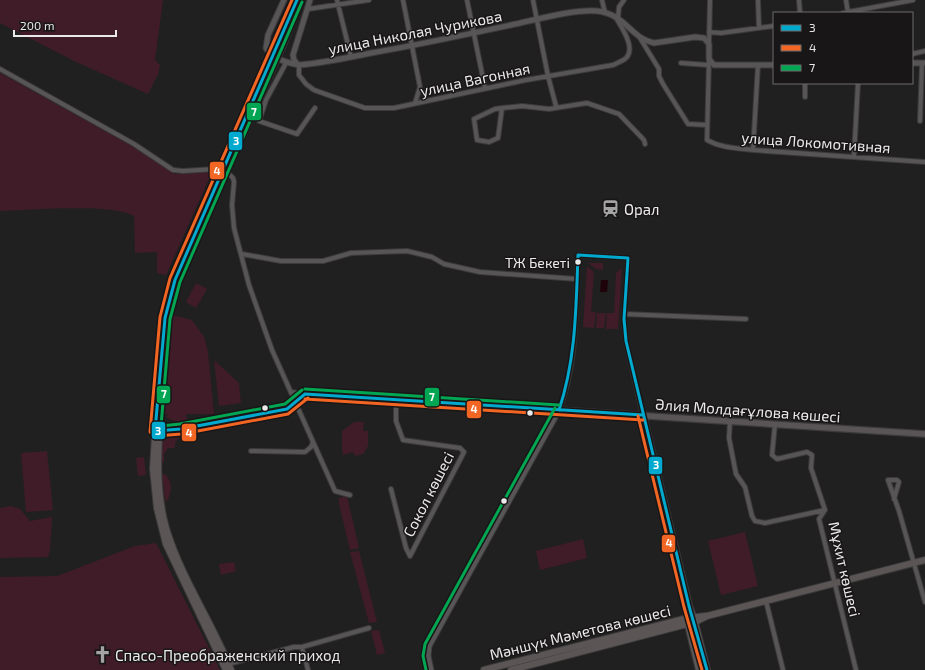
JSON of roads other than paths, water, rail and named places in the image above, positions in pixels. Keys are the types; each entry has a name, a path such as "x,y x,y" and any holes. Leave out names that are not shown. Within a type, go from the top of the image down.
{"main road":[{"path":"281,44 297,0"},
{"path":"228,668 175,553 166,527 158,469 157,431 166,338 171,307 186,262 221,179 301,0"},
{"path":"157,431 181,429 287,409 305,394"},
{"name":"Әлия Молдағұлова көшесі","path":"305,394 925,434"},
{"path":"643,415 689,606 698,670"},
{"name":"Мәншүк Мәметова көшесі","path":"484,670 691,620 925,560"},
{"path":"691,620 707,670"},
{"name":"Мәншүк Мәметова көшесі","path":"511,670 691,620"}],"street":[{"path":"284,0 266,44 270,53 286,63"},
{"path":"310,0 293,55 286,63 266,100 260,121 297,134 315,108"},
{"path":"337,0 340,5 351,57"},
{"path":"308,9 369,0"},
{"path":"403,0 420,87 415,103"},
{"path":"467,0 485,88"},
{"path":"533,0 548,76 556,106"},
{"path":"602,0 605,13"},
{"path":"624,0 619,7 616,18 647,42 654,43 700,37 704,38 709,44"},
{"path":"640,38 660,69 659,76 662,84 688,124 707,125 710,0"},
{"path":"758,0 760,28"},
{"path":"799,0 800,12"},
{"path":"846,0 846,12"},
{"path":"851,12 913,0"},
{"name":"улица Николая Чурикова","path":"286,63 299,65 351,57 581,12 605,13 616,18"},
{"name":"улица Вагонная","path":"299,65 299,75 306,84 314,90 365,108 394,108 485,88 613,65 625,59 629,53 629,43 616,18"},
{"path":"710,32 773,26"},
{"path":"913,54 925,51"},
{"path":"293,55 294,60 299,65"},
{"path":"681,63 708,62 714,64 773,65"},
{"path":"913,64 924,63 920,122"},
{"path":"753,150 758,65"},
{"path":"0,69 134,144 173,170 183,171 216,169 230,175 234,182 233,218 249,285 272,350 335,491 350,495"},
{"path":"805,84 805,97"},
{"path":"854,156 858,84"},
{"path":"502,108 498,138 489,142 477,140 474,119 496,109 502,108 522,106 549,109 556,106 587,103 619,114 646,144"},
{"name":"улица Локомотивная","path":"707,125 707,140 727,147 925,162"},
{"path":"242,254 281,261 323,261 351,253 407,251 432,257 444,264 480,272 577,279"},
{"path":"431,670 428,653 429,646 559,410 569,380 578,255 628,258 624,314 626,341 643,415"},
{"path":"624,314 746,319"},
{"path":"291,392 305,394"},
{"name":"Сокол көшесі","path":"391,489 410,556 464,452 460,448 403,440 396,421 396,399"},
{"path":"287,409 300,411"},
{"path":"730,421 729,438 736,474 745,487 754,521 765,523 825,510"},
{"name":"Мұхит көшесі","path":"775,424 772,454 778,459 807,452 812,454 811,468 825,510 819,519 856,670"},
{"path":"251,451 305,452 311,447 313,442"},
{"path":"894,499 925,602"},
{"path":"766,601 783,670"},
{"path":"228,668 294,647 302,647 369,628"},
{"path":"302,647 308,670"}],"place":[{"name":"Орал","path":"611,209"},
{"name":"ТЖ Бекеті","path":"578,262"},
{"name":"Спасо-Преображенский приход","path":"102,655"}]}
